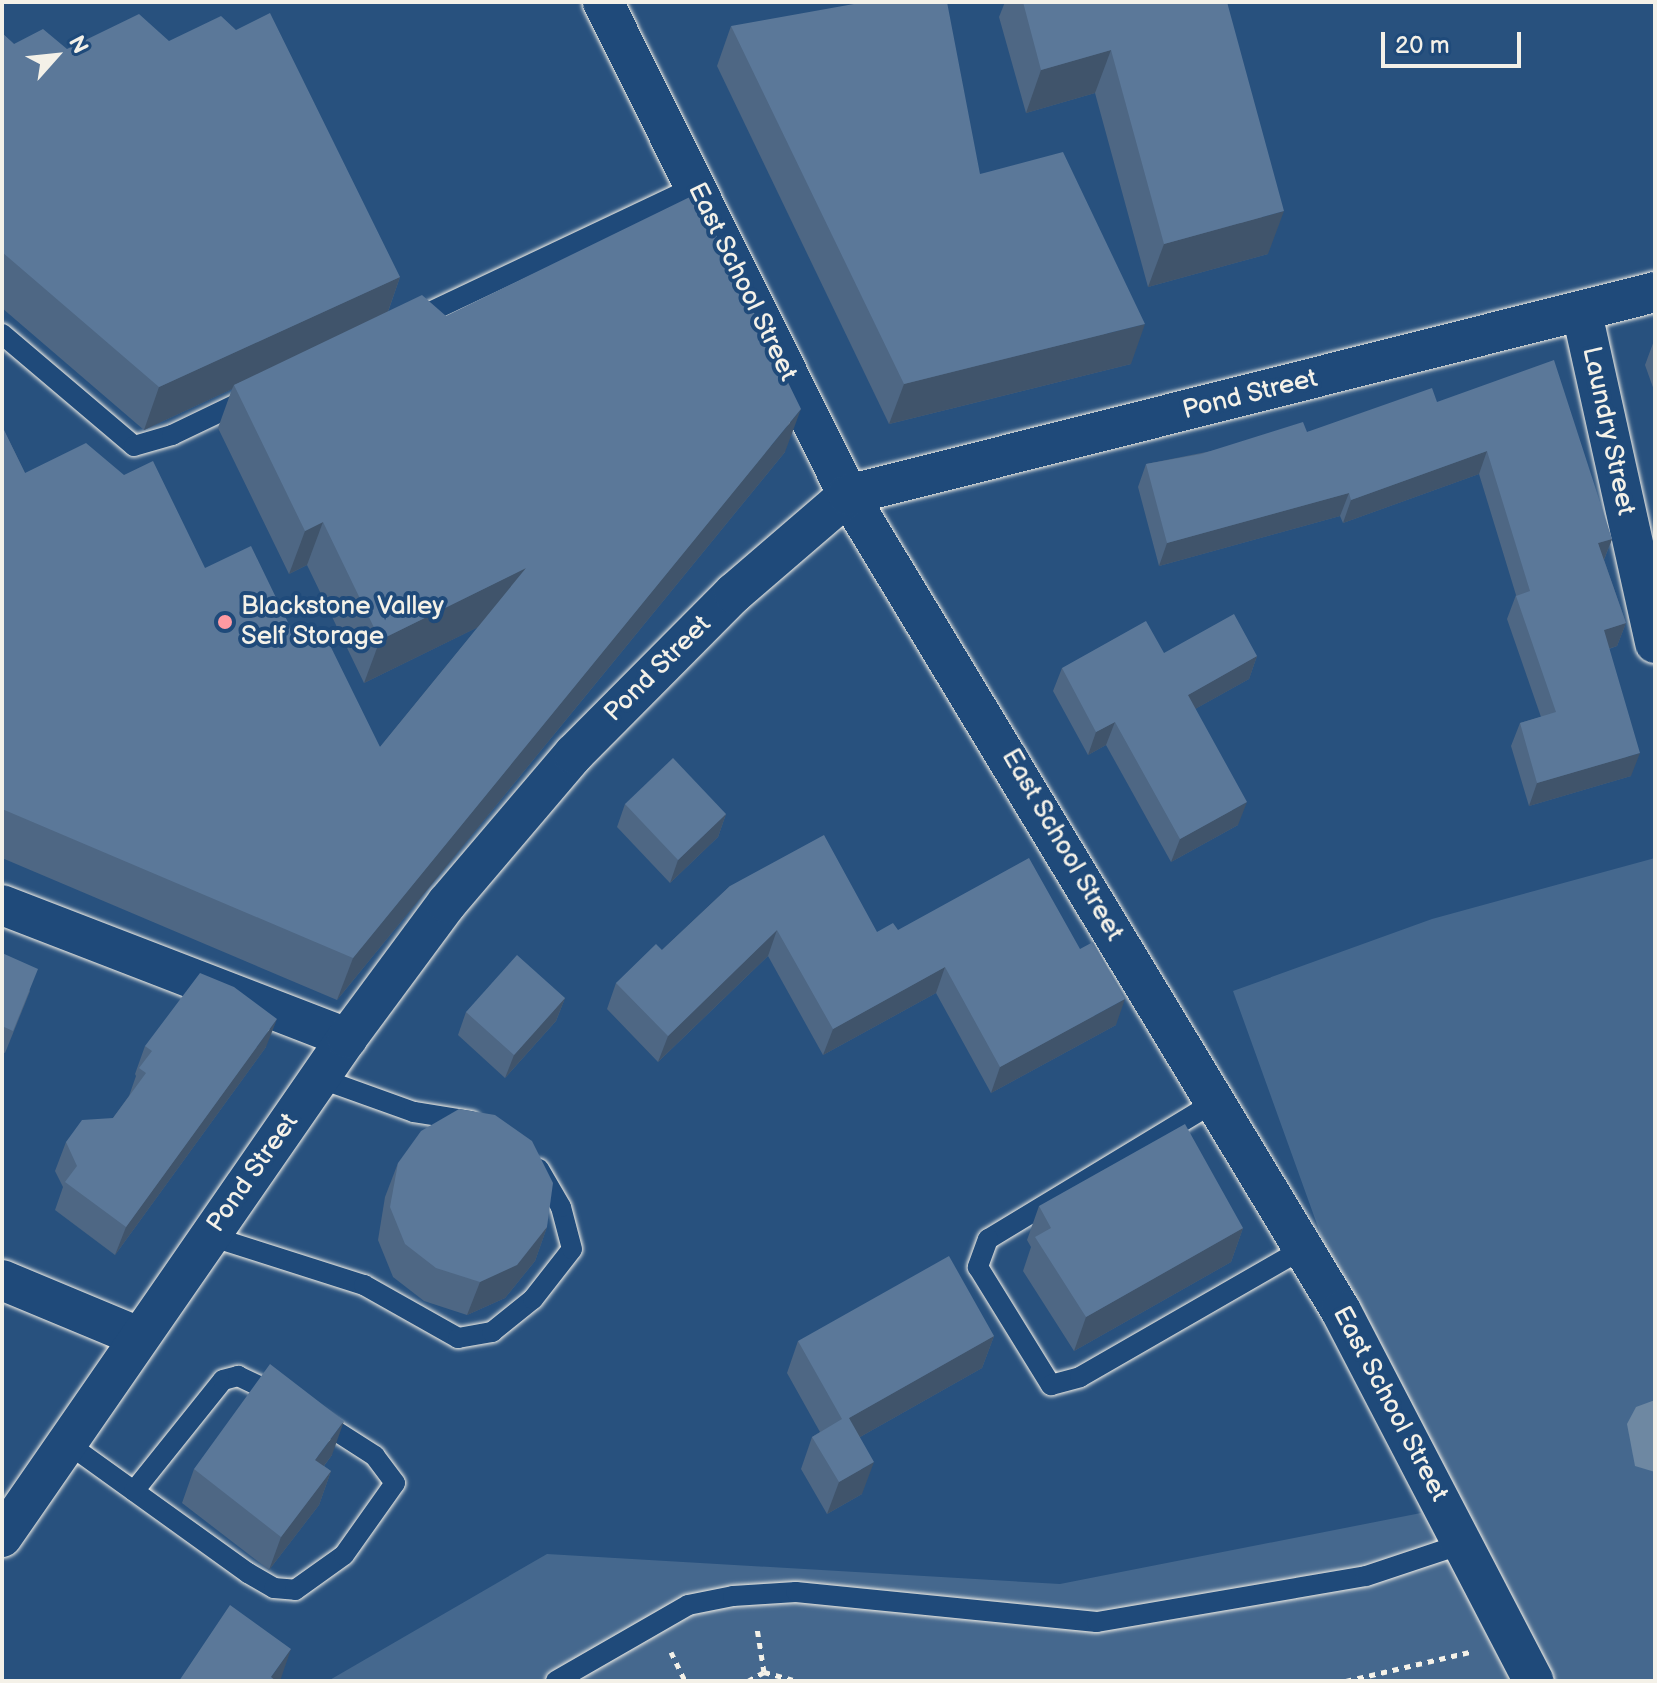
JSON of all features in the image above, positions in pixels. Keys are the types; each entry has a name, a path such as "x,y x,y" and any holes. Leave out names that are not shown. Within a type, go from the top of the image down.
{"street":[{"name":"East School Street","path":"603,2 848,495 988,720 1213,1103 1303,1249 1465,1543 1534,1681"},
{"name":"Pond Street","path":"2,1537 347,1038 447,903 574,754 734,593 848,495 1582,313 1655,292"},
{"name":"Laundry Street","path":"1582,313 1655,643"},
{"path":"2,905 347,1038"},
{"path":"2,1280 139,1337"}],"lane":[{"path":"399,327 695,187"},
{"path":"2,334 134,446 172,435 271,388"},
{"path":"319,1078 414,1112 474,1122 488,1129"},
{"path":"1213,1103 988,1239 978,1267 1051,1385 1080,1377 1303,1249"},
{"path":"210,1236 364,1285 458,1338 492,1332 533,1299 572,1249 561,1207 537,1167 525,1157"},
{"path":"67,1443 134,1491 274,1588 295,1590 312,1581 344,1555 395,1483 375,1456 263,1385 238,1376 223,1380 134,1491"},
{"path":"556,1681 688,1605 796,1592 1097,1622 1366,1576 1465,1543"}],"path":[{"path":"755,1595 764,1672"},
{"path":"1346,1681 1437,1662 1514,1637"},
{"path":"748,1681 764,1672 797,1681"}],"shaded area":[{"path":"1655,858 1655,1681 328,1681 547,1554 1060,1584 1421,1513 1233,991 1432,919"},
{"path":"1655,1400 1655,1472 1635,1466 1627,1424 1636,1407"}],"building":[{"path":"865,2 947,2 980,174 1063,152 1145,324 904,384 731,26"},
{"path":"1023,2 1227,2 1284,211 1164,244 1111,50 1041,70"},
{"path":"270,13 400,277 159,387 2,252 2,33 14,44 43,29 67,49 139,14 169,41 221,16 236,30"},
{"path":"696,194 801,409 353,958 2,809 2,426 25,473 86,443 124,475 153,461 205,568 251,546 298,643 323,631 380,747 526,568 380,640 323,522 305,531 234,385 422,295 446,316"},
{"path":"1554,360 1612,539 1598,543 1626,623 1604,630 1640,753 1537,783 1520,723 1556,712 1516,596 1530,591 1487,451 1351,500 1349,493 1167,543 1146,464 1201,454 1303,422 1307,432 1432,388 1437,402"},
{"path":"1234,614 1257,656 1188,695 1247,802 1180,839 1115,722 1096,732 1062,668 1146,621 1164,653"},
{"path":"673,758 726,814 678,860 625,804"},
{"path":"824,835 877,932 893,923 898,930 1029,858 1080,949 1093,942 1125,999 1000,1067 945,967 833,1029 777,930 668,1036 616,983 656,944 662,950 730,886"},
{"path":"2,953 38,969 13,1031 2,1026"},
{"path":"517,955 565,998 514,1055 466,1012"},
{"path":"200,973 234,987 277,1019 126,1227 65,1182 77,1166 66,1142 82,1120 113,1118 146,1073 139,1068 152,1051 145,1046"},
{"path":"459,1109 495,1115 532,1141 553,1183 547,1227 517,1265 480,1282 436,1268 405,1244 390,1207 398,1163 421,1131"},
{"path":"1185,1124 1243,1228 1086,1317 1035,1237 1051,1228 1039,1206"},
{"path":"949,1256 994,1336 849,1418 874,1462 839,1482 812,1437 842,1419 798,1341"},
{"path":"270,1364 344,1421 315,1460 331,1471 281,1537 194,1469"},
{"path":"230,1605 291,1649 271,1677 276,1681 179,1681"}],"place":[{"name":"Blackstone Valley Self Storage","path":"225,622"}]}
